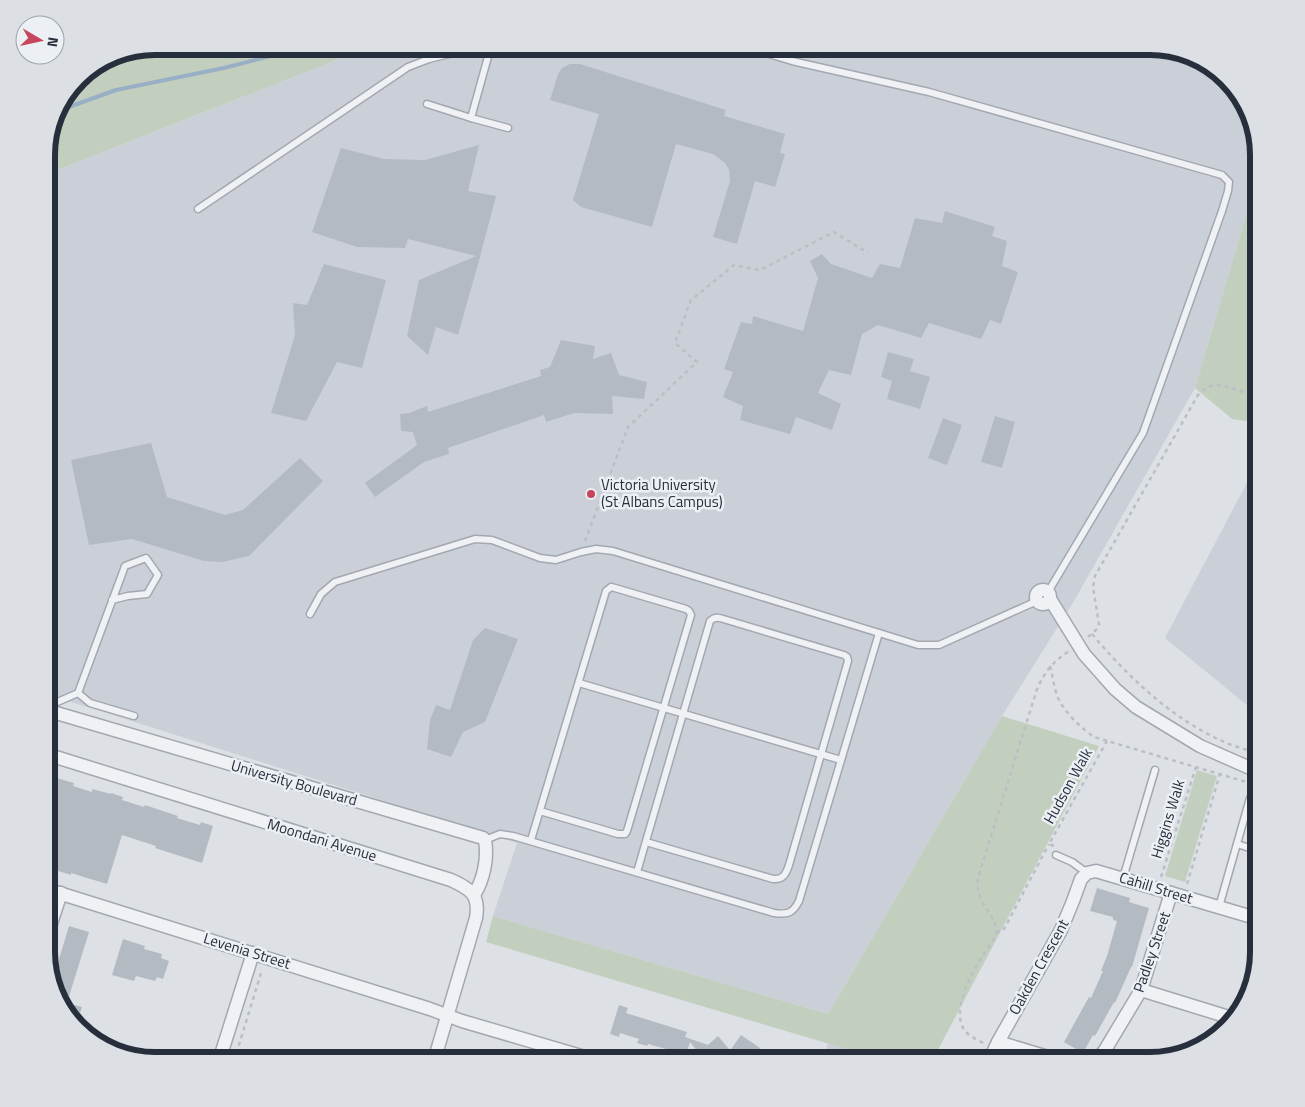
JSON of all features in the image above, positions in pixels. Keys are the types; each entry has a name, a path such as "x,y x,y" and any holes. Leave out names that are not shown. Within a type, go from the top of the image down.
{"street":[{"path":"1045,599 1060,616 1084,654 1115,689 1136,707 1200,746 1250,768"},
{"name":"University Boulevard","path":"55,711 486,840"},
{"name":"Moondani Avenue","path":"55,757 451,880 462,885 474,895"},
{"path":"437,1052 476,918 478,909 474,895 479,887 484,871 486,840"},
{"name":"Cahill Street","path":"1087,873 1096,871 1123,878 1250,916"},
{"name":"Oakden Crescent","path":"993,1052 1061,930 1074,901 1081,879 1087,873"},
{"name":"Levenia Street","path":"55,892 430,1009 462,1021 567,1052"},
{"path":"55,909 60,893"},
{"name":"Padley Street","path":"1103,1052 1141,990 1171,893"},
{"path":"222,1052 253,953"},
{"path":"1141,990 1226,1016"},
{"path":"998,1042 1023,1052"}],"lane":[{"path":"198,209 408,67 445,55"},
{"path":"471,118 488,55"},
{"path":"310,614 320,594 335,582 475,539 492,540 540,558 556,560 596,549 612,551 918,645 939,645 1045,599 1143,433 1222,211 1229,182 1222,176 929,92 772,55"},
{"path":"427,104 508,128"},
{"path":"55,704 78,693 112,600 125,566 146,558 158,575 147,594 112,600"},
{"path":"531,840 606,591 611,587 690,611 691,615 625,834 618,834 540,811"},
{"path":"637,872 710,621 713,618 720,618 847,657 848,661 789,865 781,878 778,880 773,879 646,842"},
{"path":"486,840 496,835 504,834 531,840 774,913 789,913 796,908 799,900 879,633"},
{"path":"579,683 841,760"},
{"path":"78,693 90,703 134,716"},
{"path":"1123,878 1156,770"},
{"path":"1219,907 1250,798"},
{"path":"1237,844 1250,848"},
{"name":"Cahill Street","path":"1056,856 1072,862 1087,873"}],"path":[{"path":"581,552 628,427 697,362 675,343 691,300 734,265 760,270 834,232 868,253"},
{"path":"983,1043 966,1032 959,1016 960,1006 975,968 996,932 993,921 980,900 977,884 1037,689 1043,675 1055,661 1097,629 1099,624 1093,587 1095,576 1198,395 1210,386 1217,385 1250,394"},
{"path":"1092,634 1126,672 1178,716 1230,744 1250,751"},
{"path":"1050,666 1058,698 1067,712 1094,737 1250,783"},
{"name":"Hudson Walk","path":"1058,846 1049,844 1107,741"},
{"name":"Higgins Walk","path":"1161,877 1196,767"},
{"path":"1187,884 1220,774"},
{"path":"996,932 1003,930 1049,844"},
{"path":"237,1052 262,970 268,972"}],"shaded area":[{"name":"Victoria University (St Albans Campus)","path":"349,55 1150,55 1176,58 1200,68 1221,84 1237,105 1247,129 1249,142 1250,202 1195,388 1074,601 1002,716 828,1014 493,916 517,843 55,697 55,171"},
{"path":"1250,477 1250,708 1165,638"},
{"path":"828,1043 858,1052 826,1052"}],"green space":[{"path":"148,55 349,55 55,171 55,148 58,129 72,99 99,72 123,60"},
{"path":"1250,202 1250,422 1232,419 1195,388"},
{"path":"1002,716 1099,746 937,1052 857,1052 486,942 493,916 828,1014"},
{"path":"1197,770 1217,776 1185,882 1165,876"}],"building":[{"path":"570,64 580,64 726,110 724,116 785,134 780,153 785,154 775,187 755,181 737,244 713,237 730,181 729,170 725,163 713,154 676,144 652,227 581,207 573,200 599,114 550,100 558,74 562,68"},
{"path":"479,145 468,191 496,196 458,335 436,327 428,355 407,336 419,280 476,256 408,239 405,248 357,247 312,232 341,148 384,159 425,160"},
{"path":"945,211 995,227 992,236 1007,241 1002,266 1018,272 1001,324 990,320 981,339 929,323 921,338 878,325 862,334 851,375 829,370 818,393 841,404 832,430 796,417 790,434 740,420 743,406 723,397 733,372 724,369 741,322 752,324 753,316 803,331 818,278 810,261 822,254 831,264 872,278 880,264 900,268 915,218 942,223"},
{"path":"324,264 386,280 362,368 337,362 306,421 271,413 295,335 293,303 307,305"},
{"path":"561,340 595,346 593,359 611,353 619,375 647,382 644,399 612,396 613,414 574,413 546,422 544,415 448,448 449,454 424,462 375,497 365,483 417,445 413,432 401,431 400,414 409,413 427,406 428,412 541,376 540,370 550,367"},
{"path":"888,352 914,359 910,371 930,377 920,409 887,399 892,381 881,377"},
{"path":"995,416 1015,422 1002,468 981,462"},
{"path":"943,418 962,425 947,465 928,458"},
{"path":"151,443 167,497 225,515 243,510 300,458 323,481 249,556 222,562 204,561 132,539 89,545 71,460"},
{"path":"485,628 518,639 485,722 463,732 451,757 427,749 430,720 436,705 450,710 473,640"},
{"path":"55,778 74,783 73,786 92,792 92,789 111,793 123,797 122,800 144,807 145,805 178,816 177,818 200,825 201,822 213,826 202,863 122,835 107,884 71,873 71,875 55,870"},
{"path":"1097,888 1130,898 1129,902 1149,908 1132,967 1115,1003 1095,1036 1093,1035 1084,1052 1081,1052 1064,1042 1089,997 1091,998 1103,971 1101,971 1117,921 1113,920 1113,917 1090,911"},
{"path":"69,926 89,932 68,1001 58,978 56,968"},
{"path":"123,939 145,946 144,949 162,954 161,958 169,961 163,979 157,977 155,981 136,976 134,981 112,975"},
{"path":"69,1004 82,1007 79,1016 76,1013"},
{"path":"619,1005 628,1008 626,1013 687,1032 685,1037 708,1045 718,1036 729,1049 726,1052 698,1052 690,1042 687,1052 665,1052 666,1049 637,1043 639,1039 620,1033 619,1037 610,1034"},
{"path":"741,1035 760,1048 757,1052 729,1052"}],"waterway":[{"path":"67,108 116,90 224,68 274,55"}],"place":[{"name":"Victoria University (St Albans Campus)","path":"591,494"}]}
